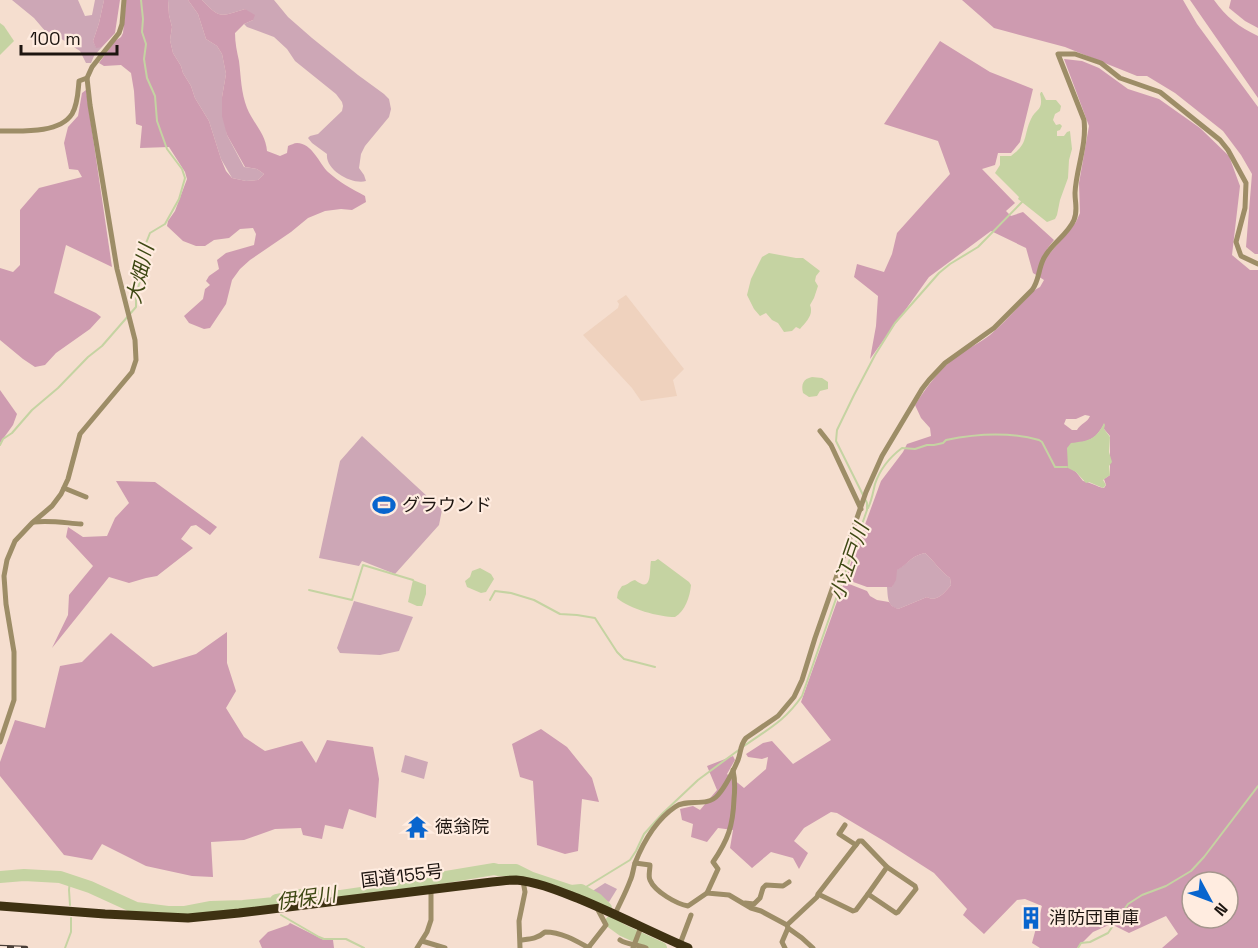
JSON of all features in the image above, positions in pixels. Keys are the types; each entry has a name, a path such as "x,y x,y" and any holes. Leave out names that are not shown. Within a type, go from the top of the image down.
{"highway":[{"name":"国道155号","path":"0,906 188,918 514,880 562,892 615,914 637,938 684,946"}],"street":[{"path":"0,742 14,700 14,652 4,576 7,560 15,541 52,506 64,488 80,434 132,372 136,360 130,316 117,269 87,78 92,67 119,33 124,0"},
{"path":"615,914 644,844 667,813 677,805 686,802 713,800 738,761 742,743 778,716 795,697 866,492 882,456 929,380 952,357 985,336 1032,290 1037,284 1043,260 1073,222 1077,212 1075,188 1085,127 1058,54 1075,54 1101,63 1120,78 1160,92 1220,140 1246,183 1245,208 1236,243 1241,256 1258,264"},
{"path":"0,131 37,131 66,120 76,105 79,81 87,78"},
{"path":"820,431 831,445 862,506"},
{"path":"64,488 86,497"},
{"path":"33,522 50,520 81,524"},
{"path":"635,863 650,865 649,877 653,885 682,905 688,906 707,893 717,872 717,866 712,862 727,840 735,812 733,769"},
{"path":"845,825 838,834 856,845"},
{"path":"785,948 782,942 788,926 817,897 859,841 862,841 887,867 916,889 896,913 868,894"},
{"path":"818,894 852,911 855,910 887,867"},
{"path":"520,948 519,921 525,892 523,881"},
{"path":"743,902 754,904 760,898 766,885 783,886 789,882"},
{"path":"417,948 431,920 431,889"},
{"path":"707,893 729,895 761,911 788,926 813,948"},
{"path":"520,940 535,939 544,932 550,932 572,938 589,948 606,925 597,906"},
{"path":"684,946 691,915"},
{"path":"620,940 626,943 637,938 646,948"},
{"path":"422,941 445,948"}],"shaded area":[{"path":"12,0 78,0 85,16 92,15 95,0 104,0 93,41 96,47 102,47 91,63 86,63 80,51 46,32 34,18"},
{"path":"104,0 120,0 115,33 102,47 96,48 93,41"},
{"path":"126,0 168,0 173,53 209,121 221,159 232,178 246,181 258,180 264,174 257,169 245,167 227,135 222,116 222,97 226,74 222,54 217,46 206,39 198,14 188,0 202,0 213,11 222,15 245,9 255,15 253,20 244,24 235,33 235,40 245,102 262,134 267,151 280,156 287,153 288,146 296,143 307,146 332,176 365,196 366,202 352,210 325,211 308,218 250,260 232,280 226,304 210,328 204,329 189,323 184,316 203,299 205,289 210,285 206,281 219,269 217,260 226,253 254,245 256,234 253,228 240,229 229,238 214,240 205,246 196,246 183,241 167,226 187,179 185,172 169,147 140,148 142,126 136,124 131,73 121,65 104,66 99,63 123,33"},
{"path":"168,0 188,0 198,14 206,39 217,46 222,54 226,74 222,97 227,135 244,167 257,169 264,174 258,180 246,181 232,178 221,159 209,121 173,53"},
{"path":"202,0 274,0 288,17 312,38 389,99 391,109 389,117 361,154 359,168 366,181 354,181 340,175 330,166 327,154 308,138 318,134 342,111 342,102 336,94 295,61 287,49 274,37 247,27 244,24 253,20 245,9 222,15 213,11"},
{"path":"962,0 1183,0 1197,24 1258,107 1258,254 1246,247 1252,174 1223,131 1175,93 1147,76 1137,76 1065,47 994,28"},
{"path":"1190,0 1214,0 1233,21 1258,36 1258,98"},
{"path":"1231,0 1258,0 1258,28 1229,8"},
{"path":"0,23 14,41 0,55"},
{"path":"940,41 990,72 1033,89 1020,142 1011,153 998,153 995,165 982,169 1015,203 1006,211 1011,216 1023,212 1054,240 1047,249 1050,253 1076,222 1080,213 1079,183 1089,126 1064,59 1082,61 1099,68 1128,89 1159,99 1200,128 1229,156 1240,186 1232,255 1250,270 1258,270 1258,948 1162,948 1178,934 1166,916 1129,933 1111,924 1093,932 1077,948 1040,948 1032,943 1042,906 1025,899 1017,900 984,934 963,915 967,909 934,873 837,813 831,812 804,828 794,841 808,853 799,869 793,858 771,852 752,868 730,848 733,830 718,828 707,842 691,837 693,824 682,820 680,809 693,806 700,810 717,790 707,766 733,756 735,760 727,774 744,788 766,769 768,757 762,759 748,757 746,754 763,743 772,741 793,764 831,740 801,702 844,582 867,591 877,600 889,602 898,609 927,597 937,598 951,585 950,578 925,553 916,556 897,570 896,580 892,587 867,587 845,579 881,481 907,444 931,436 930,428 921,418 915,405 945,366 990,335 1033,291 1040,287 1044,280 1033,273 1026,248 991,231 929,277 870,359 878,296 854,277 857,264 884,272 892,254 897,233 950,174 938,141 884,124","holes":["1090,416 1077,430 1072,430 1064,424 1066,419","1104,424 1104,429 1110,436 1110,475 1104,479 1106,485 1104,488 1083,481 1072,469 1083,442 1093,438"]},
{"path":"86,90 112,267 66,245 54,293 101,317 90,329 56,353 45,365 35,367 0,340 0,268 13,272 20,265 20,210 39,188 82,177 78,170 69,169 64,143 68,127 78,116 82,93"},
{"path":"1041,92 1046,100 1056,100 1061,106 1053,120 1056,125 1062,126 1057,131 1057,136 1064,136 1070,131 1072,149 1068,178 1057,215 1055,219 1047,222 1018,199 1019,197 995,173 1000,165 1000,156 1011,156 1021,147 1031,119 1040,106"},
{"path":"769,253 803,258 820,271 816,276 815,281 818,286 810,305 810,315 800,329 796,327 792,331 784,332 778,323 766,313 760,316 747,295 751,279 762,257"},
{"path":"626,295 684,369 673,380 677,396 641,401 632,388 583,335 618,308 617,301"},
{"path":"822,378 828,382 828,389 820,391 817,396 809,397 803,393 803,385 807,379"},
{"path":"0,390 17,414 13,425 0,443"},
{"path":"1104,423 1104,429 1110,437 1109,452 1112,462 1109,466 1110,475 1103,480 1106,485 1103,488 1089,482 1086,483 1076,472 1068,468 1067,448 1071,443 1095,436"},
{"name":"グラウンド","path":"362,436 442,510 439,525 395,574 362,561 359,566 319,558 340,461"},
{"path":"116,481 155,482 217,527 210,535 196,525 191,526 181,539 193,548 157,576 129,583 109,577 52,648 68,615 69,595 93,566 66,537 68,527 83,537 107,536 115,518 129,503"},
{"path":"925,553 950,578 951,585 937,598 927,597 898,609 894,608 889,601 887,587 892,587 896,570 916,556"},
{"path":"658,559 691,585 682,611 675,617 644,612 617,598 622,586 635,580 641,584 647,583 651,561"},
{"path":"480,568 491,574 494,579 486,592 481,593 467,587 465,581 470,577 472,571"},
{"path":"413,580 426,585 422,606 408,602"},
{"path":"354,601 413,617 399,651 380,655 340,653 337,648"},
{"path":"227,632 227,663 236,691 226,708 244,737 265,751 302,741 316,763 327,740 373,747 379,779 376,818 349,809 343,829 325,825 322,839 303,835 301,828 275,829 244,840 211,842 213,877 192,876 146,866 102,844 92,860 64,855 0,776 0,762 15,720 45,728 60,666 82,662 111,633 153,667 196,654"},
{"path":"541,729 567,747 592,778 599,802 582,799 578,851 565,854 537,845 533,781 520,777 512,744"},
{"path":"405,755 428,762 424,779 401,772"},
{"path":"605,883 617,889 609,902 591,892"},
{"path":"290,923 324,940 333,940 334,948 262,948 259,941 268,932"}],"waterway":[{"name":"大畑川","path":"0,445 3,439 12,433 32,410 102,346 136,307 136,296 144,266 141,256 150,233 165,224 179,199 185,178 182,169 167,149 157,121 155,96 147,78 144,59 146,44 142,32 141,0"},
{"name":"小江戸川","path":"744,746 783,718 802,696 867,510 867,503 836,441 837,430 854,395 895,323 939,273 978,247 1022,202"},
{"path":"868,508 880,473 902,448 915,449 969,436 1028,437 1042,442 1055,467 1067,467"},
{"path":"309,590 352,600 363,565 413,580"},
{"path":"490,600 495,591 511,593 534,600 560,614 595,618 624,659 655,667"},
{"name":"小江戸川","path":"581,890 630,860 644,834 663,813 698,780 740,749"},
{"path":"1078,948 1081,943 1090,942 1108,933 1128,904 1191,871 1258,786"},
{"name":"伊保川","path":"0,877 24,875 60,877 90,887 136,908 185,912 211,907 274,903 276,900 300,895 341,896 494,869 516,870 571,891 581,890 597,899 606,908"},
{"path":"70,880 70,905"},
{"path":"281,915 324,939 346,939 364,948"},
{"path":"65,948 71,932 71,918"},
{"name":"伊保川","path":"611,922 622,930 661,948"}],"railway":[{"path":"0,947 26,948"}],"place":[{"name":"グラウンド","path":"384,505"},
{"name":"徳翁院","path":"417,827"},
{"name":"消防団車庫","path":"1031,918"}]}
